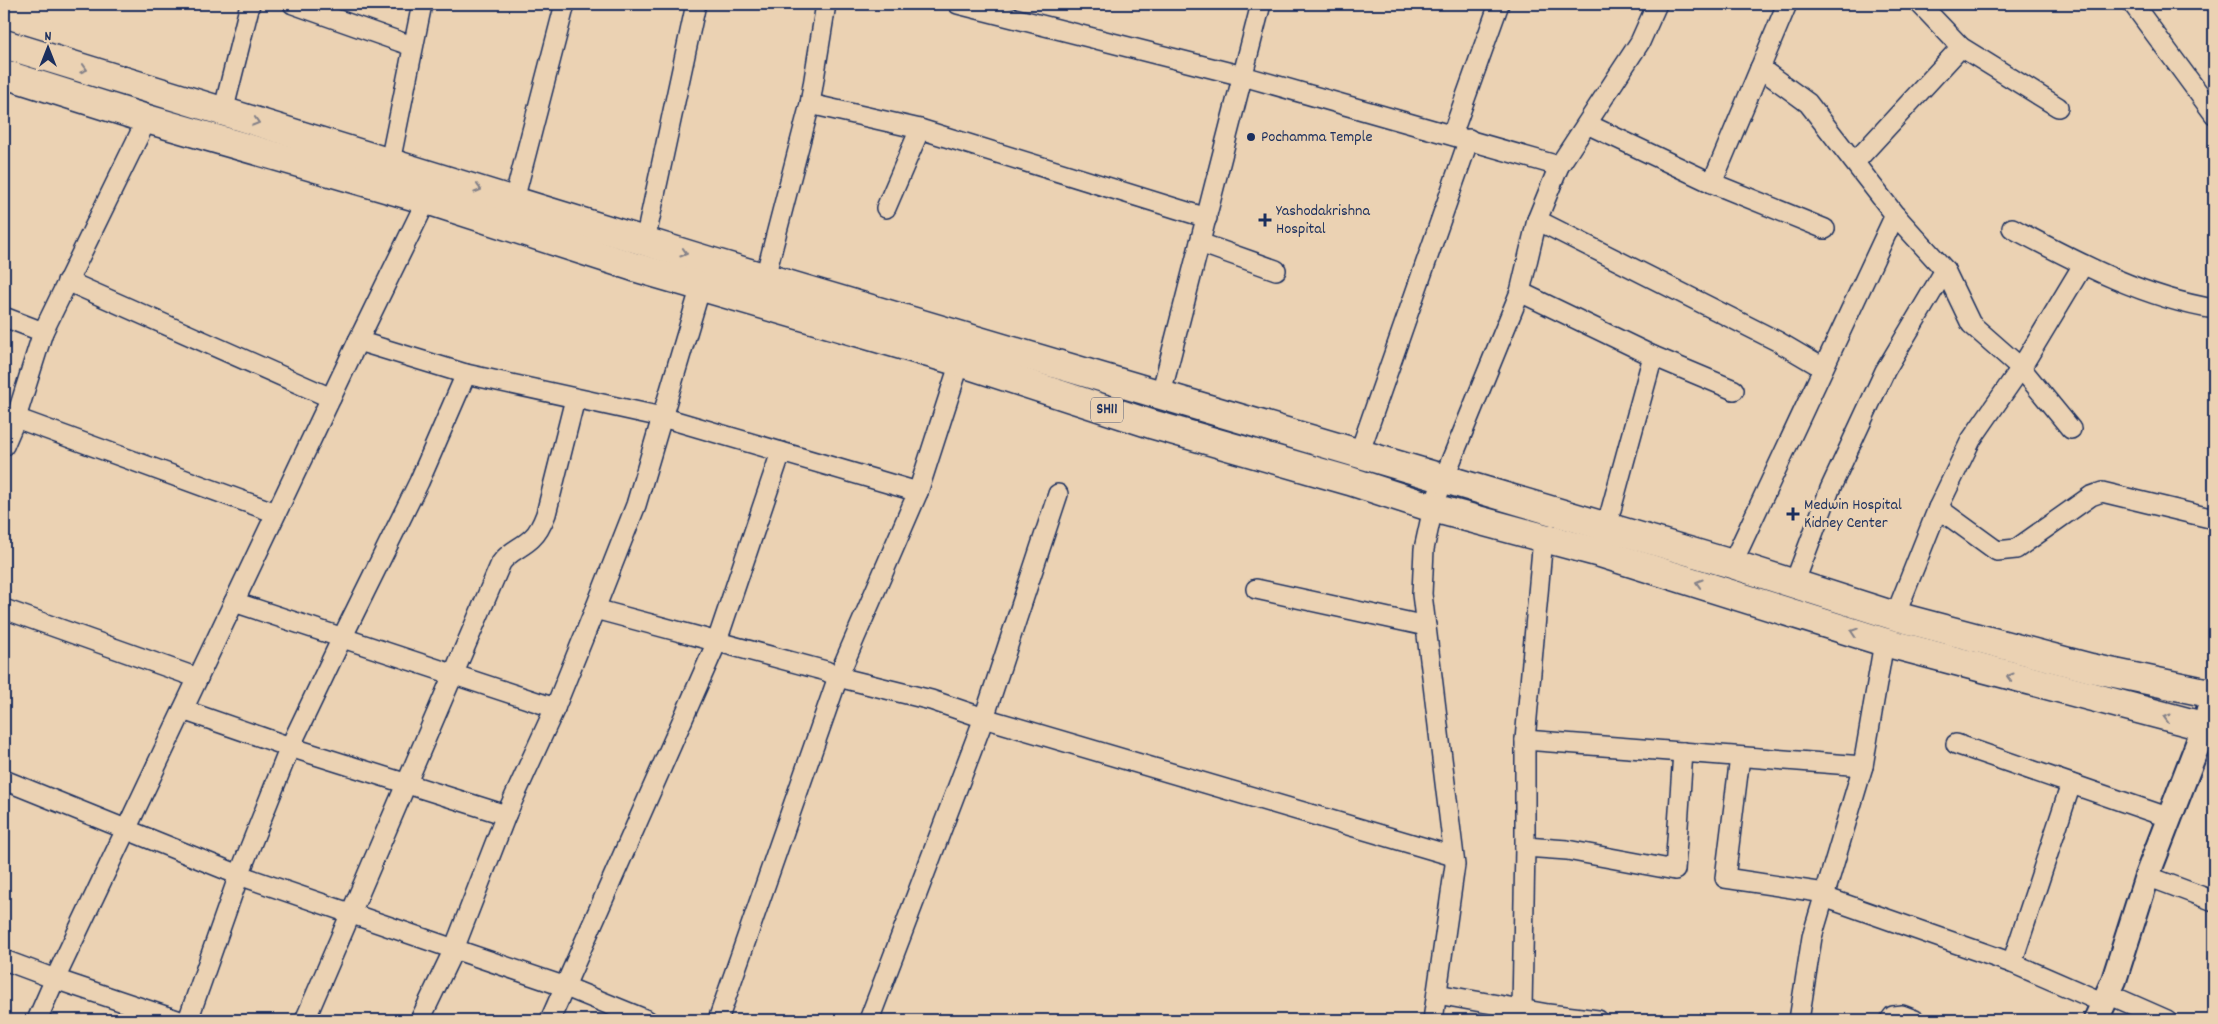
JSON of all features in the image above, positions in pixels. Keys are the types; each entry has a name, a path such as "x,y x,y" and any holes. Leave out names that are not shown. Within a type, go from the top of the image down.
{"main road":[{"name":"SH11","path":"4,44 390,162 433,188 701,286 762,290 1161,394 1732,564 1894,616 2091,668 2214,693"},
{"name":"SH11","path":"4,74 147,119 433,188 514,200 644,241 762,290 960,362 1151,424 1350,481 1433,508 1720,589 1884,642 2209,728"}],"street":[{"path":"223,112 250,4"},
{"path":"294,4 412,46"},
{"path":"390,162 422,4"},
{"path":"514,200 565,4"},
{"path":"644,241 696,4"},
{"path":"762,290 810,104 823,4"},
{"path":"958,4 1243,76 1559,166"},
{"path":"1161,394 1261,4"},
{"path":"1359,454 1461,137 1499,4"},
{"path":"1433,1020 1455,865 1448,795 1422,594 1424,549 1433,508 1520,292 1537,220 1559,166 1640,42 1657,4"},
{"path":"1712,183 1787,4"},
{"path":"1920,4 1961,47 2058,107"},
{"path":"2142,8 2214,114"},
{"path":"1855,162 1961,47"},
{"path":"1760,68 1808,103 1896,215 1945,270 1971,324 2021,368 2070,430"},
{"path":"810,104 920,129 1207,218"},
{"path":"4,446 10,416 43,332 66,281 147,119"},
{"path":"1587,124 1712,183 1825,229"},
{"path":"886,208 920,129"},
{"path":"37,1020 276,513 433,188"},
{"path":"1732,564 1896,215"},
{"path":"1537,220 1777,341 1824,368"},
{"path":"2012,228 2083,265 2143,291 2181,304 2214,309"},
{"path":"1200,243 1276,270"},
{"path":"1894,616 1938,508 1971,440 2021,368 2083,265"},
{"path":"1794,584 1830,489 1885,371 1945,270"},
{"path":"66,281 331,398"},
{"path":"420,1020 454,948 506,815 556,708 636,505 701,286"},
{"path":"1520,292 1653,356 1734,390"},
{"path":"4,317 43,332"},
{"path":"358,341 466,374 662,417 918,492"},
{"path":"1606,528 1653,356"},
{"path":"718,1020 838,676 918,492 960,362"},
{"path":"188,1020 239,875 290,748 419,482 466,374"},
{"path":"306,1020 501,563 507,555 533,538 546,514 575,399"},
{"path":"10,416 276,513"},
{"path":"550,1020 716,644 781,452"},
{"path":"1938,508 1997,551 2016,549 2091,496 2102,492 2214,519"},
{"path":"869,1020 984,718 1058,494"},
{"path":"1522,1008 1526,847 1525,740 1543,538"},
{"path":"1256,589 1426,626"},
{"path":"234,602 556,708"},
{"path":"4,609 198,678"},
{"path":"594,609 716,644 785,660 931,700 984,718 1453,856"},
{"path":"1799,1020 1812,937 1863,766 1884,642"},
{"path":"2103,1006 2147,876 2209,728 2214,693"},
{"path":"183,710 290,748 506,815"},
{"path":"1525,740 1863,766"},
{"path":"1956,744 2170,818"},
{"path":"1526,847 1567,850 1675,870 1682,752"},
{"path":"1740,757 1725,878 1825,895 2012,963 2103,1006 2168,1020"},
{"path":"4,780 239,875 566,987 647,1020"},
{"path":"2012,963 2072,784"},
{"path":"2147,876 2214,901"},
{"path":"4,960 177,1020"},
{"path":"1437,994 1548,1014 1598,1020"},
{"path":"1890,1020 1893,1016 1902,1015 1915,1020"}],"place":[{"name":"Pochamma Temple","path":"1251,137"},
{"name":"Yashodakrishna Hospital","path":"1265,220"},
{"name":"Medwin Hospital Kidney Center","path":"1793,514"}]}
